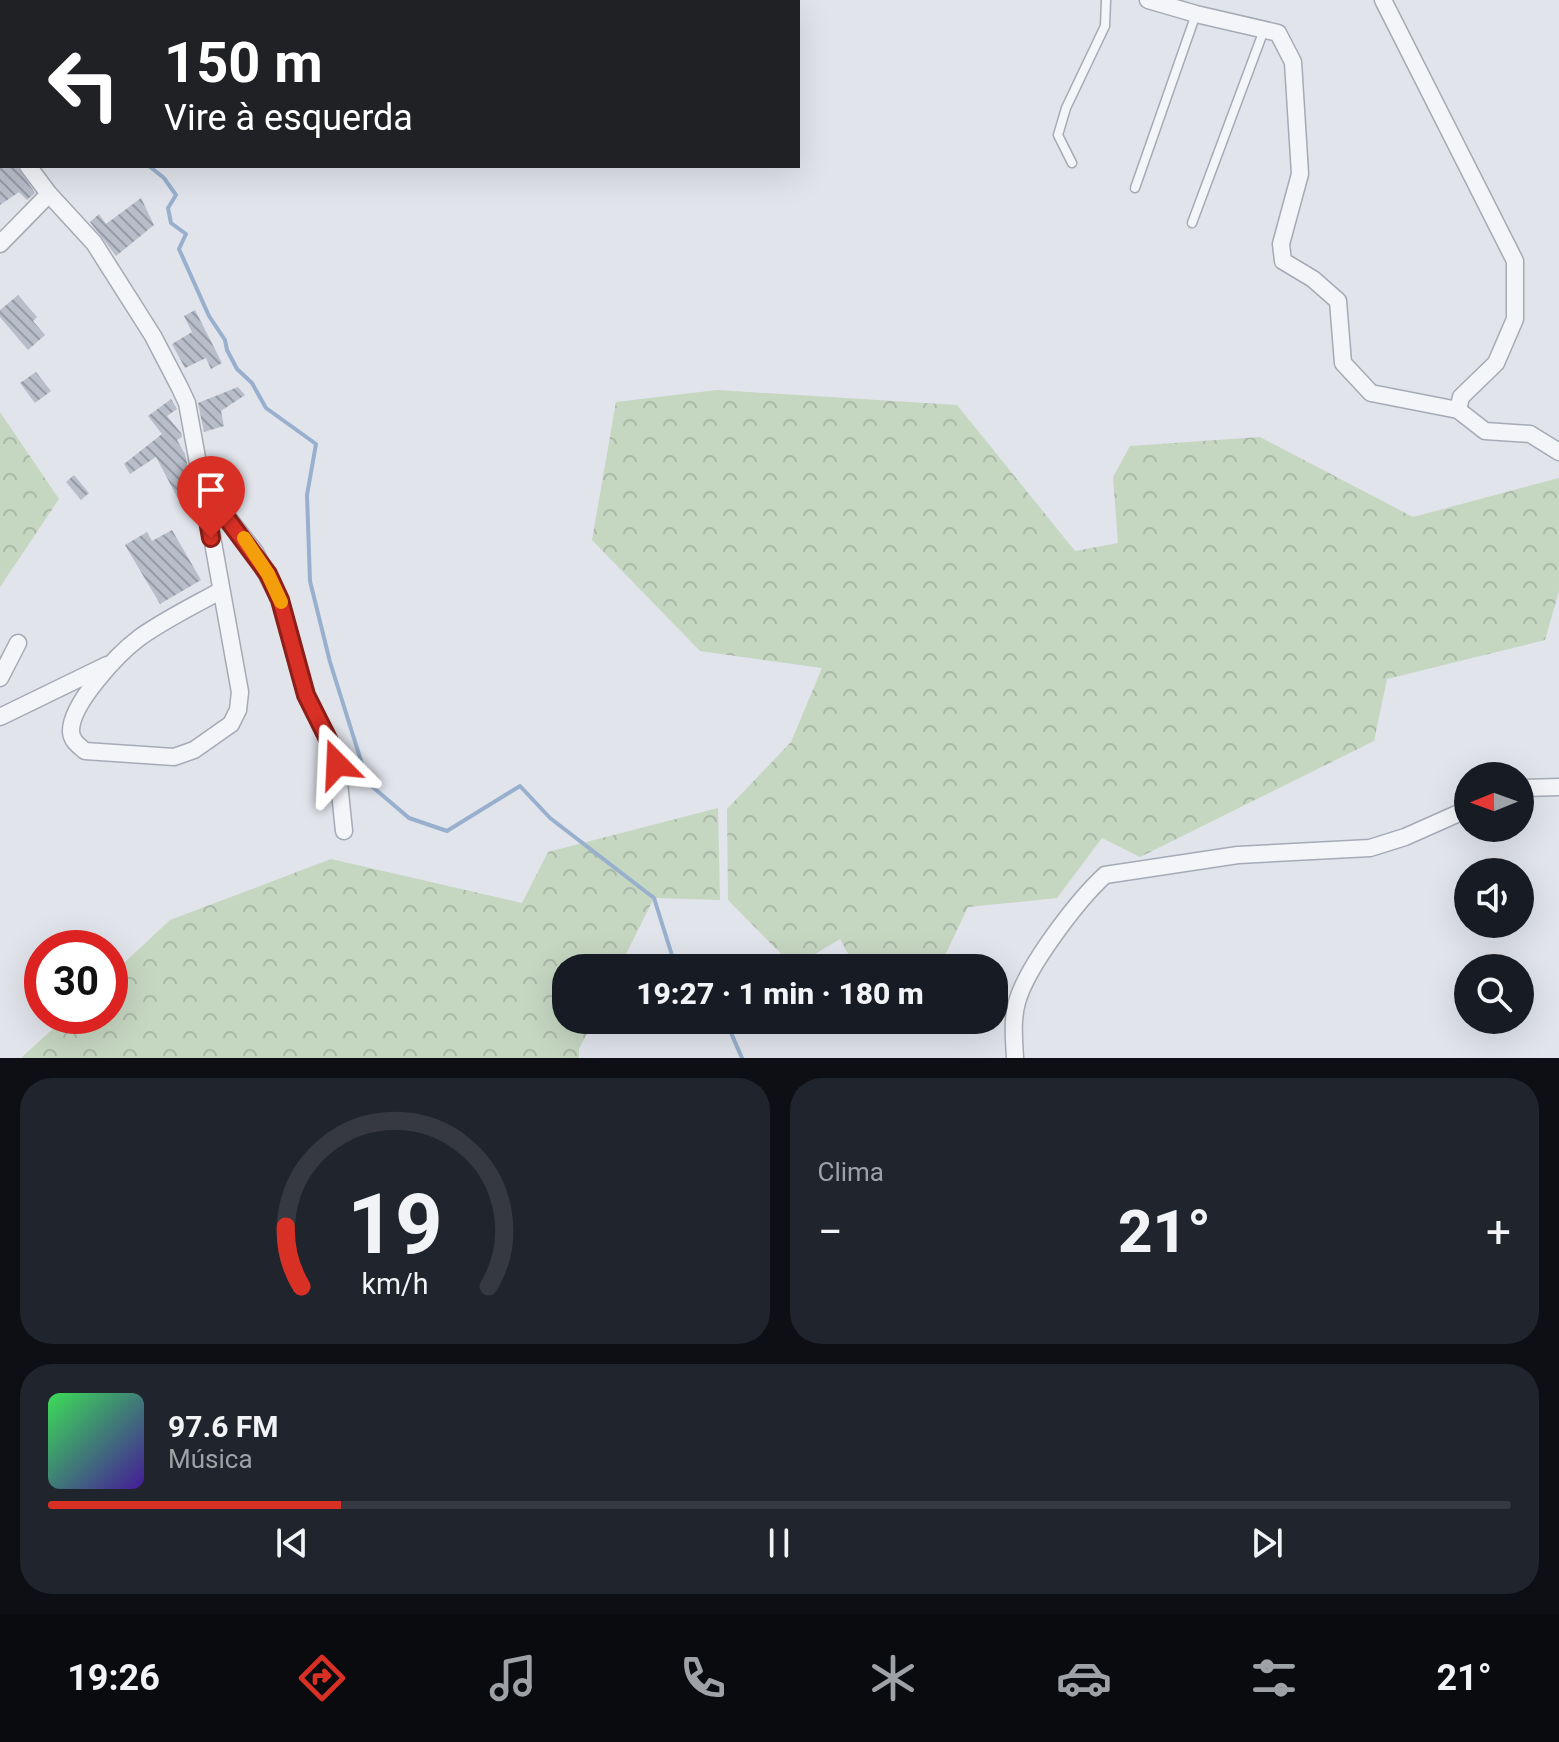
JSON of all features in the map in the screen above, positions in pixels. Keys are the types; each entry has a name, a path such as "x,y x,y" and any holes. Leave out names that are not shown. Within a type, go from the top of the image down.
{"street":[{"path":"1148,0 1278,33 1293,62 1300,174 1281,244 1283,261 1313,279 1338,301 1343,363 1371,393 1458,410 1485,431 1530,434 1559,452"},
{"path":"1383,0 1515,261 1515,319 1496,363 1461,397 1458,410"},
{"path":"30,168 94,243 157,344 187,403 240,692 238,710 231,724 194,750 174,757 85,751 74,743 71,732 73,718 113,662 138,639 220,591"},
{"path":"0,244 49,194"},
{"path":"202,485 255,552 280,600 306,695 337,764 344,831"},
{"path":"0,678 18,643"},
{"path":"0,717 113,662"},
{"path":"1534,788 1559,787"},
{"path":"1015,1058 1014,1016 1024,982 1066,921 1105,875 1238,855 1370,848 1454,815"}],"lane":[{"path":"1072,163 1058,135 1066,108 1105,26 1106,0"},
{"path":"1135,188 1196,14"},
{"path":"1192,223 1264,30"}],"green space":[{"path":"717,390 957,405 1075,551 1118,543 1113,477 1130,446 1260,437 1413,517 1559,478 1559,591 1545,640 1387,679 1374,741 1140,857 1102,838 1057,898 968,907 946,954 848,954 840,939 815,954 781,954 728,900 727,809 791,742 822,668 700,651 592,540 616,402"},
{"path":"0,412 59,499 0,587"},
{"path":"718,808 720,900 654,898 626,954 552,954 552,1034 587,1034 579,1049 579,1058 21,1058 47,1034 128,1034 128,959 170,920 331,859 522,903 548,852"}],"building":[{"path":"0,168 18,168 35,193 27,200 19,192 0,205"},
{"path":"141,198 154,225 116,256 90,222 99,214 106,224"},
{"path":"18,295 37,317 33,321 45,335 28,350 0,317 0,310"},
{"path":"195,310 222,363 211,369 206,358 185,368 172,344 192,332 184,316"},
{"path":"36,372 51,391 35,403 20,383"},
{"path":"238,387 245,395 221,411 224,426 204,432 198,403"},
{"path":"171,399 177,409 167,416 181,433 182,437 177,440 185,454 195,506 185,512 156,457 130,474 124,464 162,434 148,416"},
{"path":"74,475 89,493 81,500 66,482"},
{"path":"172,530 201,580 160,604 125,545 147,532 152,541"}],"waterway":[{"path":"152,168 164,178 176,195 168,208 171,223 186,234 179,249 237,369 252,383 266,408 316,444 307,495 310,581 330,662 368,783 409,818 447,831 520,786 550,818 654,898 672,954"},
{"path":"732,1034 742,1058"}],"slow traffic":[{"path":"244,538 268,574 281,602"}],"route":[{"path":"211,538 202,485 255,552 268,574 280,600 306,695 337,764"}]}
